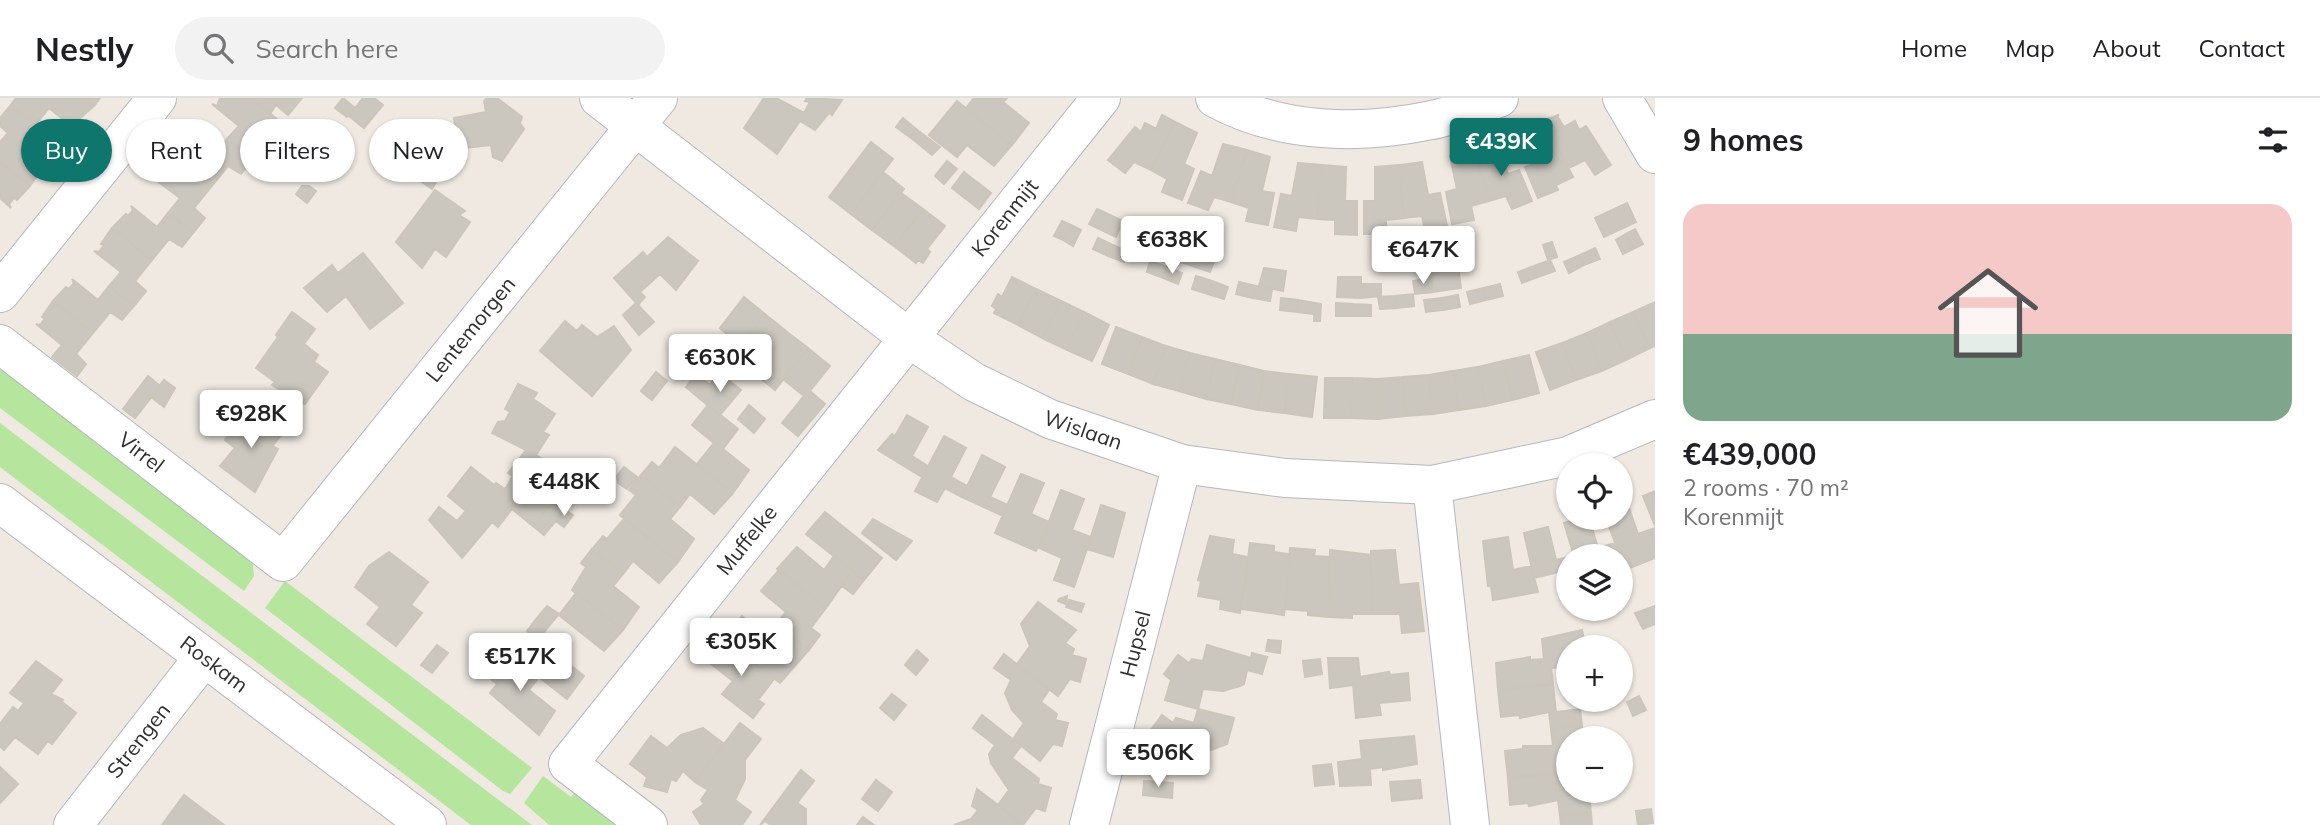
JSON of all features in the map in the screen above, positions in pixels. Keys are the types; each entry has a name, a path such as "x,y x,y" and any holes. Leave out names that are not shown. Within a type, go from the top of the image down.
{"street":[{"path":"0,293 157,98"},
{"name":"Wislaan","path":"599,98 646,112 910,339 974,382 1050,419 1182,464 1285,478 1432,485 1568,456 1655,419"},
{"name":"Korenmijt","path":"910,339 1101,98"},
{"path":"1215,98 1229,106 1302,127 1358,130 1434,120 1499,98"},
{"path":"1622,98 1655,154"},
{"name":"Lentemorgen","path":"283,562 646,112"},
{"name":"Muffelke","path":"648,825 568,764 910,339"},
{"name":"Virrel","path":"0,344 283,562"},
{"name":"Hupsel","path":"1089,825 1182,464"},
{"path":"1432,485 1470,825"},
{"name":"Roskam","path":"0,503 427,825"},
{"name":"Strengen","path":"73,825 204,657"}],"green space":[{"path":"0,362 252,556 254,576 244,591 0,408"},
{"path":"0,423 532,825 471,825 0,467"},
{"path":"285,581 532,768 510,794 265,608"},
{"path":"543,776 571,797 578,788 629,825 549,825 524,803"}],"building":[{"path":"16,98 83,98 94,106 79,119 63,119 49,108 40,119 28,119 11,105"},
{"path":"83,98 100,98 94,106"},
{"path":"220,98 250,98 277,119 240,119 240,149 227,139 239,126 212,104 217,106"},
{"path":"250,98 302,98 288,115 276,105 270,114"},
{"path":"343,98 355,108 347,117 335,108"},
{"path":"363,98 374,98 383,105 364,128 349,116"},
{"path":"487,98 497,98 522,117 520,123 524,129 502,161 493,157 491,145 468,148 468,119 454,119 486,112 484,101"},
{"path":"764,98 776,98 804,113 810,102 805,101 807,98 842,100 832,115 829,113 815,130 800,121 777,154 744,128"},
{"path":"974,98 1007,98 1003,102 1029,123 1012,145 966,108"},
{"path":"957,101 1012,145 994,166 967,145 957,157 929,135"},
{"path":"11,105 28,119 21,119 21,179 0,162 0,142 8,133 0,126 0,118"},
{"path":"1162,115 1175,122 1151,170 1134,162 1125,173 1108,160 1135,127 1141,132 1145,123 1156,129"},
{"path":"1559,115 1557,116 1564,127 1575,121 1579,130 1586,126 1611,165 1595,175 1585,160 1569,168 1544,120"},
{"path":"903,118 916,129 910,137 896,127"},
{"path":"1544,120 1573,177 1556,185 1558,190 1538,198 1525,167 1536,163 1523,132"},
{"path":"1175,122 1197,133 1184,164 1194,169 1182,200 1162,192 1167,179 1151,170"},
{"path":"916,129 940,147 932,155 910,137"},
{"path":"227,139 240,150 240,173 228,166 226,168"},
{"path":"871,142 893,159 851,214 829,197"},
{"path":"1496,143 1508,174 1519,170 1532,201 1512,209 1506,196 1489,201 1474,149"},
{"path":"1223,144 1247,150 1231,202 1214,197 1208,210 1188,203 1201,171 1212,176"},
{"path":"1474,149 1489,201 1471,206 1474,220 1452,224 1446,192 1457,189 1450,156"},
{"path":"1247,150 1270,157 1262,191 1274,193 1268,225 1246,221 1249,208 1231,202"},
{"path":"947,161 957,169 944,184 935,176"},
{"path":"0,162 21,179 21,182 30,186 17,200 14,198 9,204 11,208 0,198"},
{"path":"1422,162 1428,195 1440,193 1447,226 1425,230 1422,216 1404,218 1399,165"},
{"path":"1298,163 1322,165 1317,219 1298,217 1296,231 1274,227 1281,194 1292,196"},
{"path":"1322,165 1346,167 1345,201 1357,201 1357,235 1335,234 1335,220 1317,219"},
{"path":"1399,165 1404,218 1386,220 1386,234 1364,234 1364,201 1375,201 1375,167"},
{"path":"883,172 904,189 872,230 851,214"},
{"path":"964,172 991,193 979,209 952,188"},
{"path":"158,182 205,182 211,187 194,208 205,218 193,233 168,213 180,198"},
{"path":"422,182 436,182 432,189"},
{"path":"302,186 309,186 316,191 307,203 296,194"},
{"path":"435,190 465,211 459,215 470,222 446,257 435,249 422,268 396,242"},
{"path":"901,193 923,209 894,246 872,230"},
{"path":"1627,203 1636,222 1604,237 1595,218"},
{"path":"131,206 157,227 168,213 193,233 182,247 169,239 152,260 112,228 126,214 128,216 133,210"},
{"path":"923,209 945,226 927,249 930,252 923,263 918,260 916,263 894,246"},
{"path":"1097,209 1123,221 1116,237 1089,224"},
{"path":"1062,221 1071,225 1063,240 1054,236"},
{"path":"1071,225 1081,230 1073,246 1063,240"},
{"path":"112,228 152,260 135,281 146,291 134,306 109,286 121,272 94,251 99,252"},
{"path":"1141,229 1169,239 1163,256 1135,246"},
{"path":"1635,229 1643,244 1633,249 1626,234"},
{"path":"1626,234 1633,249 1623,254 1616,240"},
{"path":"1170,236 1199,246 1198,251 1216,256 1210,272 1163,256"},
{"path":"668,237 698,261 676,290 660,274 640,292 645,297 638,305 614,278 643,252 647,257"},
{"path":"1098,238 1113,245 1108,256 1093,249"},
{"path":"1552,242 1557,257 1548,260 1543,245"},
{"path":"1113,245 1128,252 1124,262 1108,256"},
{"path":"1595,248 1600,259 1584,265 1580,255"},
{"path":"363,253 403,303 370,329 346,296 327,312 304,288 332,265 338,273"},
{"path":"1580,255 1584,265 1569,273 1564,262"},
{"path":"1550,260 1555,271 1538,277 1534,266"},
{"path":"1150,261 1167,267 1163,278 1147,272"},
{"path":"1534,266 1538,277 1522,283 1518,272"},
{"path":"1167,267 1182,273 1178,284 1163,278"},
{"path":"1458,267 1461,288 1433,292 1428,271"},
{"path":"1264,268 1286,271 1283,291 1259,286"},
{"path":"1196,276 1212,281 1208,294 1192,289"},
{"path":"1012,277 1036,289 1018,325 994,313 996,309 992,306 998,294 1002,297"},
{"path":"1338,277 1361,277 1361,298 1337,297"},
{"path":"1431,278 1433,292 1415,294 1413,281"},
{"path":"72,279 98,300 109,286 134,306 122,320 110,312 93,333 53,301 66,287 69,289 74,283"},
{"path":"1212,281 1228,287 1224,299 1208,294"},
{"path":"1239,282 1256,286 1253,298 1236,294"},
{"path":"1361,284 1381,284 1381,296 1361,298"},
{"path":"1500,284 1503,296 1486,300 1484,288"},
{"path":"1256,286 1272,289 1270,301 1253,298"},
{"path":"1484,288 1486,300 1470,304 1467,292"},
{"path":"1036,289 1061,301 1042,338 1018,325"},
{"path":"1413,294 1414,306 1397,308 1396,296"},
{"path":"1458,295 1460,307 1443,310 1441,298"},
{"path":"1396,296 1397,308 1380,309 1378,297"},
{"path":"744,297 766,315 741,346 720,328"},
{"path":"1281,298 1298,300 1297,312 1280,310"},
{"path":"1441,298 1443,310 1426,312 1424,300"},
{"path":"1298,300 1321,304 1320,321 1314,321 1314,314 1297,312"},
{"path":"53,301 93,333 76,354 86,364 77,376 52,357 62,345 36,324 40,325 45,319 42,317"},
{"path":"1061,301 1084,312 1067,350 1042,338"},
{"path":"1655,302 1655,346 1650,348 1633,312"},
{"path":"636,303 654,322 639,335 623,315"},
{"path":"1336,303 1353,304 1353,316 1336,316"},
{"path":"1353,304 1371,305 1371,316 1353,316"},
{"path":"292,312 315,329 304,344 318,355 314,362 328,372 305,404 272,385 275,382 256,368"},
{"path":"1084,312 1109,325 1092,361 1067,350"},
{"path":"1633,312 1650,348 1626,360 1610,322"},
{"path":"766,315 787,332 754,373 733,356"},
{"path":"565,321 577,331 582,325 597,337 614,326 631,350 592,396 540,351"},
{"path":"1610,322 1626,360 1602,371 1587,333"},
{"path":"1116,327 1142,337 1128,374 1102,364"},
{"path":"787,332 808,348 775,390 754,373"},
{"path":"1587,333 1602,371 1576,380 1562,343"},
{"path":"1142,337 1166,346 1153,384 1128,374"},
{"path":"1562,343 1576,380 1550,390 1536,352"},
{"path":"1166,346 1190,353 1179,391 1153,384"},
{"path":"808,348 830,366 810,391 825,404 798,436 782,423 804,396 783,379"},
{"path":"1190,353 1215,359 1206,399 1179,391"},
{"path":"1529,355 1539,393 1512,400 1503,361"},
{"path":"1215,359 1240,365 1231,404 1206,399"},
{"path":"1503,361 1512,400 1486,406 1478,367"},
{"path":"1240,365 1264,371 1258,410 1231,404"},
{"path":"1478,367 1486,406 1459,410 1453,371"},
{"path":"1264,371 1289,374 1284,413 1258,410"},
{"path":"1453,371 1459,410 1433,414 1428,375"},
{"path":"656,372 667,381 652,400 641,391"},
{"path":"719,373 741,390 720,415 699,398"},
{"path":"696,374 710,385 699,398 686,387"},
{"path":"1289,374 1317,377 1312,417 1284,413"},
{"path":"1428,375 1433,414 1405,416 1403,377"},
{"path":"148,376 160,386 135,418 123,409"},
{"path":"1403,377 1405,416 1378,419 1378,379"},
{"path":"1325,378 1352,378 1351,418 1324,418"},
{"path":"1352,378 1378,379 1378,419 1351,418"},
{"path":"164,380 175,388 164,407 151,397"},
{"path":"518,384 537,393 533,399 555,414 543,432 549,435 536,455 554,466 537,492 508,473 526,450 492,433 498,422 505,421 510,412 505,409"},
{"path":"708,405 738,429 723,449 749,470 733,493 697,464 714,443 692,425"},
{"path":"749,405 757,412 746,426 738,419"},
{"path":"242,410 283,433 272,446 278,449 255,492 220,466 235,448 225,440"},
{"path":"757,412 765,419 754,433 746,426"},
{"path":"907,415 928,427 912,456 928,466 922,477 878,450 892,434 895,436"},
{"path":"944,436 966,448 951,477 967,486 962,497 945,488 937,502 915,491"},
{"path":"675,447 733,493 714,514 690,494 680,507 641,475 652,462 659,468"},
{"path":"982,455 1005,467 990,497 1008,505 1003,516 962,497"},
{"path":"471,467 494,485 496,483 505,489 513,476 553,502 533,526 512,509 498,527 492,522 462,558 429,520 439,507 457,521 466,511 448,496"},
{"path":"624,467 637,477 627,489 618,483 617,476"},
{"path":"1021,474 1044,483 1031,514 1049,522 1036,551 995,533"},
{"path":"641,475 680,507 670,519 694,539 678,562 620,515 636,495 629,490"},
{"path":"1061,490 1084,499 1072,530 1091,537 1074,587 1054,580 1062,558 1039,548"},
{"path":"1655,491 1655,526 1643,496"},
{"path":"553,502 564,511 544,535 533,526"},
{"path":"1101,505 1125,513 1113,557 1087,549"},
{"path":"565,510 573,515 564,527 556,521"},
{"path":"825,512 882,558 864,580 806,534"},
{"path":"624,519 678,562 659,583 633,561 623,574 592,549 603,536 607,539"},
{"path":"873,519 912,541 896,560 862,533"},
{"path":"1633,519 1638,534 1655,528 1655,558 1633,567 1633,544 1616,544 1610,530 1633,530"},
{"path":"1548,527 1556,560 1556,573 1534,578 1524,533"},
{"path":"1566,530 1593,530 1597,544 1570,544"},
{"path":"1210,536 1234,540 1232,554 1248,557 1240,613 1220,609 1221,600 1198,596 1201,581 1198,580"},
{"path":"1508,537 1513,570 1531,566 1538,592 1493,600 1491,586 1488,586 1483,541"},
{"path":"1250,543 1274,546 1274,552 1289,554 1284,615 1241,609"},
{"path":"797,547 824,570 834,556 852,571 826,608 777,569"},
{"path":"1290,548 1315,550 1314,556 1330,557 1328,617 1308,615 1308,611 1285,609"},
{"path":"592,549 623,574 613,586 639,607 623,630 572,590 586,567 581,563"},
{"path":"1330,550 1371,555 1372,614 1352,614 1352,618 1328,617"},
{"path":"1395,550 1399,585 1418,583 1424,631 1402,633 1400,614 1372,614 1371,551"},
{"path":"389,552 428,582 411,605 422,613 396,646 367,624 380,607 355,587 369,566"},
{"path":"779,570 826,608 811,628 820,635 809,650 776,624 786,612 761,591"},
{"path":"852,571 864,580 853,594 841,585"},
{"path":"576,593 623,630 604,651 559,615"},
{"path":"1067,596 1066,604 1058,601 1059,599"},
{"path":"1069,600 1084,604 1081,612 1066,607"},
{"path":"1038,602 1076,630 1065,643 1074,649 1072,655 1086,659 1080,682 1070,679 1058,696 1017,664 1030,646 1021,624"},
{"path":"547,606 559,614 548,627 537,618"},
{"path":"1655,606 1655,624 1643,629 1635,613"},
{"path":"742,616 766,636 776,624 809,650 780,683 723,639"},
{"path":"537,618 548,627 538,640 527,631"},
{"path":"1582,630 1583,635 1560,635"},
{"path":"1556,636 1556,668 1551,668 1553,684 1498,690 1496,663 1530,657 1530,660 1544,659 1542,639"},
{"path":"537,639 584,676 567,699 519,661"},
{"path":"723,639 774,679 758,700 764,704 753,718 722,694 733,681 706,660"},
{"path":"1268,640 1281,641 1280,653 1266,651"},
{"path":"437,645 448,653 432,673 421,665"},
{"path":"1207,645 1251,658 1252,653 1267,657 1262,674 1247,670 1244,684 1240,686 1223,691 1203,689 1198,709 1165,700 1171,680 1164,674 1178,655 1189,663 1192,659 1203,661"},
{"path":"917,650 928,660 916,675 905,665"},
{"path":"508,653 539,677 529,690 555,711 539,735 490,693 497,684 489,677"},
{"path":"1004,654 1049,690 1041,702 1057,714 1055,720 1068,723 1062,746 1053,744 1040,761 1013,739 1024,723 1012,710 1005,693 1011,680 994,668"},
{"path":"1328,658 1358,658 1360,677 1389,672 1390,675 1408,673 1410,700 1379,703 1381,715 1356,718 1353,685 1330,688"},
{"path":"1320,659 1322,674 1305,677 1303,661"},
{"path":"36,661 62,680 51,694 63,700 62,702 76,713 52,744 48,741 38,754 15,737 4,750 0,746 0,724 13,707 18,711 24,703 10,693"},
{"path":"1553,684 1556,712 1580,712 1582,725 1556,726 1551,729 1549,712 1520,718 1519,715 1501,717 1498,690"},
{"path":"892,694 906,705 894,720 880,708"},
{"path":"1639,696 1646,710 1633,716 1633,699"},
{"path":"1198,709 1234,718 1227,744 1211,750 1187,749 1181,769 1150,760 1155,739 1148,734 1162,715 1173,723 1176,718 1194,723"},
{"path":"982,715 1021,746 1012,758 1039,779 1038,784 1051,788 1045,811 1036,808 1023,825 998,805 1009,790 991,763 989,754 995,745 973,728"},
{"path":"740,723 761,739 745,760 745,779 735,800 751,812 742,825 701,825 693,812 704,804 701,800 708,790 695,782"},
{"path":"703,728 724,744 695,782 683,771 676,781 671,779 667,792 644,786 647,777 630,764 651,736 667,748 681,735"},
{"path":"1556,728 1556,774 1508,778 1505,751 1523,749 1523,746 1553,746 1551,729"},
{"path":"1414,736 1417,764 1383,770 1383,767 1370,769 1371,785 1340,786 1338,762 1362,759 1360,741"},
{"path":"1331,764 1334,784 1315,786 1313,766"},
{"path":"0,767 18,784 0,803"},
{"path":"801,770 814,781 797,803 806,809 806,825 771,825 765,821 760,825"},
{"path":"1556,774 1556,800 1529,806 1528,803 1510,805 1508,778"},
{"path":"876,780 892,792 878,811 862,799"},
{"path":"1420,780 1422,798 1392,801 1390,782"},
{"path":"1144,781 1173,783 1172,798 1143,795"},
{"path":"977,789 1022,825 954,825 971,819 978,810 972,806"},
{"path":"184,795 224,825 162,825"},
{"path":"1558,803 1590,803 1591,813 1560,816"},
{"path":"1651,809 1653,823 1638,825 1636,811"},
{"path":"1591,813 1592,825 1561,825 1560,816"},
{"path":"863,817 874,825 857,825"}]}
